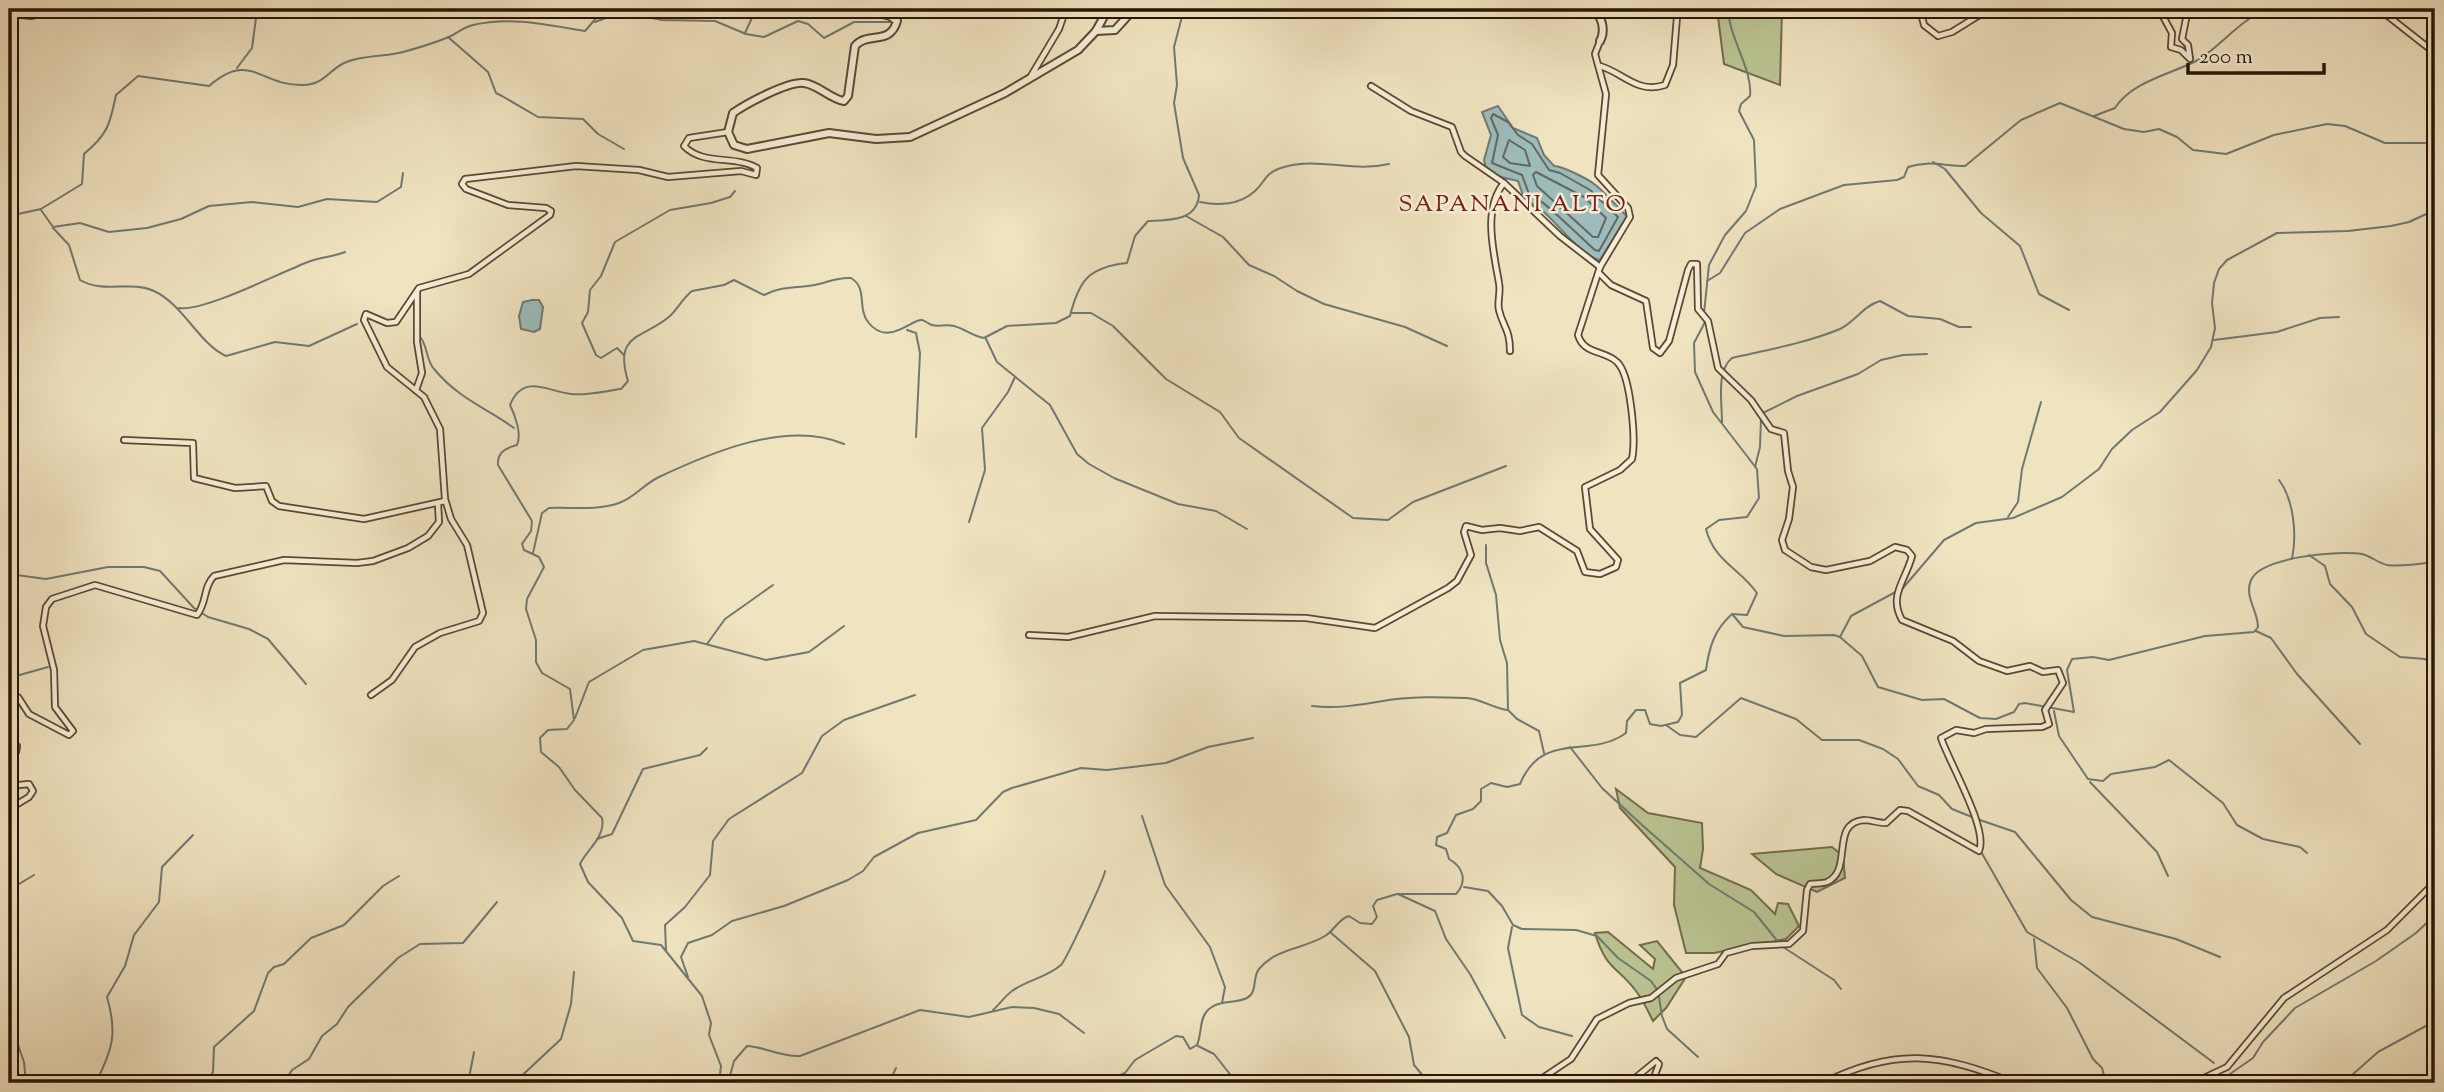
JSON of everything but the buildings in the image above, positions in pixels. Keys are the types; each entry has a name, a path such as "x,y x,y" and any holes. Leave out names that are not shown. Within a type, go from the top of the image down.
{"street":[{"path":"15,9 32,15 36,9"},
{"path":"863,9 890,16 897,22 890,34 881,39 865,39 855,46 848,96 844,101 804,83 790,85 736,111 728,123 728,132 734,145 740,149 829,133 897,140 939,125 1078,50 1096,31 1108,9"},
{"path":"1031,77 1059,29 1066,9"},
{"path":"1096,31 1115,30 1134,9"},
{"path":"1029,635 1068,637 1155,617 1306,618 1375,628 1438,595 1457,581 1471,555 1464,532 1466,526 1482,530 1500,528 1520,531 1535,526 1546,528 1563,545 1577,551 1585,572 1608,572 1616,567 1618,560 1590,529 1585,487 1626,466 1632,459 1634,435 1623,370 1613,358 1585,346 1578,335 1588,296 1630,212 1598,175 1606,94 1595,54 1603,32 1600,17 1596,12 1578,9"},
{"path":"1600,66 1621,74 1633,85 1665,85 1673,65 1677,17 1681,9"},
{"path":"1920,9 1924,25 1938,36 1952,32 1989,9"},
{"path":"2158,9 2172,33 2171,47 2181,50 2190,59 2188,45 2182,39 2188,9"},
{"path":"2379,9 2435,53"},
{"path":"1371,86 1411,111 1452,127 1461,152 1504,183 1599,270 1611,285 1646,301 1653,348 1660,353 1669,341 1688,270 1691,264 1697,264 1698,309 1708,321 1718,368 1751,400 1771,429 1784,433 1788,471 1793,487 1789,519 1782,540 1785,550 1811,567 1826,570 1870,561 1895,547 1907,550 1912,556 1907,575 1897,588 1895,602 1902,620 1953,641 1979,661 2007,670 2030,666 2043,673 2058,670 2063,683 2047,705 2049,724 2042,727 1986,729 1974,733 1956,730 1941,737 1950,752 1963,794 1979,822 1982,846 1979,851 1908,811 1900,810 1886,823 1860,821 1849,826 1842,843 1838,870 1829,881 1810,884 1803,931 1789,944 1752,946 1726,953 1718,964 1676,978 1651,998 1629,1003 1597,1019 1571,1059 1535,1083"},
{"path":"371,695 392,680 415,647 440,633 482,617 467,545 445,501 440,429 424,397 387,367 364,317 368,314 391,324 409,306 416,291 469,274 551,213 546,208 508,205 466,189 462,184 465,179 576,166 633,170 668,177 735,171 757,174 757,169 750,164 713,160 684,146 689,138 728,132"},
{"path":"1504,183 1497,193 1492,240 1500,291 1498,309 1510,332 1510,351"},
{"path":"416,291 417,342 422,373 416,390"},
{"path":"124,440 193,443 194,478 235,488 266,486 272,501 279,506 364,519 445,501"},
{"path":"9,703 11,697 18,698 29,714 71,734 55,706 54,670 43,626 46,607 52,599 95,585 197,615 203,607 206,587 214,576 285,560 357,563 373,561 428,536 439,522 438,504"},
{"path":"9,742 17,746 16,752 9,755"},
{"path":"9,786 29,784 33,791 29,797 9,809"},
{"path":"2193,1083 2227,1067 2284,998 2387,930 2435,882"},
{"path":"1823,1083 1875,1062 1922,1056 1992,1074 2014,1083"},
{"path":"1629,1083 1656,1061 1659,1063 1652,1083"}],"green space":[{"path":"1717,9 1782,9 1780,85 1724,64"},
{"path":"1616,789 1648,813 1702,823 1703,849 1700,868 1751,890 1775,914 1778,903 1788,904 1799,926 1786,939 1714,953 1686,953 1674,905 1675,867 1620,808"},
{"path":"1832,847 1843,856 1845,878 1817,892 1776,874 1752,854"},
{"path":"1608,932 1653,969 1655,959 1640,945 1657,941 1686,977 1666,1008 1653,1021 1636,991 1603,954 1595,933"}],"water":[{"path":"1498,106 1513,128 1537,138 1544,155 1554,166 1591,182 1627,216 1600,260 1581,250 1543,211 1525,201 1518,181 1501,177 1486,168 1484,160 1491,135 1482,112"},
{"path":"539,300 543,307 540,329 534,332 521,329 519,316 523,302"}],"waterway":[{"path":"237,68 252,48 256,18 265,9"},
{"path":"9,216 41,209 82,184 84,154 107,128 116,95 138,76 209,86 223,76 246,70 288,84 310,84 316,83 338,66 351,60 414,49 473,25 515,21 585,31 604,9"},
{"path":"745,33 756,9"},
{"path":"898,21 913,9"},
{"path":"719,1083 721,1066 709,1035 711,1023 702,996 661,945 633,941 622,918 588,882 580,864 599,837 602,818 575,790 559,767 541,752 540,738 548,730 567,729 574,720 570,689 542,673 536,662 536,640 526,609 527,599 544,567 539,557 524,550 522,544 531,531 532,521 498,465 501,454 517,445 518,441 517,425 510,405 515,395 529,387 577,394 621,389 628,381 624,365 625,353 634,339 670,316 692,291 724,285 734,280 764,295 784,288 851,278 859,287 863,311 868,322 883,332 899,330 922,320 935,326 954,326 984,338 1007,326 1056,323 1070,316 1082,284 1103,268 1127,263 1135,236 1148,221 1180,218 1187,215 1197,204 1199,195 1183,158 1174,103 1177,85 1174,47 1184,9"},
{"path":"1704,313 1709,265 1725,235 1746,211 1756,186 1754,140 1739,111 1741,104 1750,96 1750,86 1732,31 1728,9"},
{"path":"595,22 622,12 662,20 715,21 746,34 764,37 798,21 808,24 824,38 854,22 892,22"},
{"path":"2094,116 2115,108 2131,91 2153,79 2198,60 2249,19"},
{"path":"448,37 488,72 496,93 538,117 583,119 598,134 624,149"},
{"path":"1707,281 1720,273 1745,233 1780,209 1844,185 1897,180 1904,177 1908,167 1916,165 1965,166 2021,120 2060,103 2124,129 2144,132 2159,129 2177,137 2193,150 2226,154 2274,135 2327,124 2345,126 2385,143 2435,143"},
{"path":"1933,162 1945,169 1981,213 2020,246 2039,294 2069,310"},
{"path":"1200,202 1236,202 1255,191 1270,173 1292,165 1361,167 1389,164"},
{"path":"41,210 53,227 80,223 109,232 147,228 181,219 209,206 252,202 298,207 327,199 377,202 401,187 403,173"},
{"path":"624,355 617,348 601,358 596,355 582,323 588,312 590,290 601,276 615,242 670,210 711,203 730,197 735,191"},
{"path":"1840,637 1851,616 1903,588 1944,540 1976,523 2013,518 2062,497 2099,469 2112,449 2132,430 2160,412 2197,370 2211,347 2215,328 2212,303 2214,283 2219,269 2227,260 2277,233 2348,231 2391,226 2409,222 2435,210"},
{"path":"1186,216 1223,237 1249,265 1274,276 1297,291 1324,304 1405,327 1447,346"},
{"path":"53,228 69,245 80,280 98,286 136,287 154,291 174,305 208,343 226,356 275,342 309,346 357,324"},
{"path":"179,308 206,304 308,262 345,252"},
{"path":"1722,422 1722,379 1732,358 1800,342 1840,329 1869,306 1880,301 1908,316 1940,319 1959,327 1971,327"},
{"path":"1072,313 1091,313 1113,326 1166,379 1220,412 1239,438 1353,518 1388,520 1413,502 1506,466"},
{"path":"2214,340 2277,332 2320,318 2339,317"},
{"path":"1113,1083 1111,1079 1125,1073 1135,1060 1176,1036 1183,1037 1190,1049 1197,1045 1207,1011 1221,1003 1247,998 1254,988 1257,972 1274,957 1325,936 1349,916 1360,923 1372,924 1377,917 1373,906 1377,900 1397,894 1456,894 1462,884 1461,870 1449,859 1446,849 1436,845 1437,837 1447,833 1456,815 1473,809 1481,801 1481,789 1491,783 1507,787 1520,784 1530,767 1541,757 1554,751 1612,741 1626,733 1627,721 1636,710 1645,710 1650,724 1661,726 1678,722 1682,715 1680,683 1706,670 1711,647 1721,626 1732,614 1747,615 1757,593 1721,557 1706,529 1719,520 1747,517 1759,498 1757,469 1713,412 1695,372 1694,343 1705,322"},
{"path":"907,330 916,333 920,353 916,437"},
{"path":"421,338 431,365 443,379 514,428"},
{"path":"986,339 997,362 1050,405 1077,454 1089,464 1114,478 1178,504 1216,511 1247,529"},
{"path":"1763,413 1797,396 1858,374 1881,360 1903,355 1927,354"},
{"path":"969,522 985,470 982,428 1008,392 1015,377"},
{"path":"2008,517 2018,502 2022,469 2041,402"},
{"path":"1755,467 1760,447 1761,418"},
{"path":"533,553 542,513 549,508 593,508 619,503 659,477 702,458 750,442 798,436 822,438 844,444"},
{"path":"2279,480 2288,497 2293,518 2292,559"},
{"path":"1486,545 1486,563 1496,595 1500,640 1507,663 1508,710 1517,719 1539,731 1544,753"},
{"path":"1733,615 1743,627 1784,636 1840,637 1862,656 1878,687 1922,700 1944,699 1980,718 1996,719 2014,712 2019,704 2025,703 2074,712 2067,670 2072,659 2093,657 2109,660 2205,636 2254,632 2258,627 2249,586 2258,572 2269,566 2302,557 2336,553 2362,554 2392,566 2435,562"},
{"path":"2309,555 2325,566 2330,584 2352,607 2366,634 2400,657 2425,659 2435,667"},
{"path":"9,574 46,579 108,567 144,567 160,571 194,608 208,617 249,629 268,639 306,684"},
{"path":"707,644 725,619 773,585"},
{"path":"575,718 589,682 643,650 694,641 766,660 809,652 844,626"},
{"path":"2256,631 2271,638 2297,674 2360,744"},
{"path":"9,678 48,667"},
{"path":"666,951 665,925 685,907 710,875 713,841 729,819 802,773 822,736 844,720 915,695"},
{"path":"1312,706 1339,707 1403,698 1446,697 1472,699 1507,710"},
{"path":"1666,725 1680,735 1696,737 1741,698 1796,719 1822,740 1859,740 1883,749 1898,759 1918,786 1939,795 1952,809 1972,817"},
{"path":"2054,711 2059,736 2088,779 2103,781 2111,774 2155,767 2169,760 2223,803 2237,825 2263,839 2300,847 2307,853"},
{"path":"688,977 681,957 688,943 712,935 732,921 784,906 848,880 863,871 874,857 918,833 976,820 1003,792 1012,788 1081,768 1107,770 1166,763 1208,747 1253,738"},
{"path":"1570,747 1602,788 1709,884 1754,912 1779,943"},
{"path":"597,839 612,834 643,769 700,755 707,748"},
{"path":"2090,782 2157,852 2168,876"},
{"path":"1142,816 1165,885 1210,947 1225,987 1222,1003"},
{"path":"1977,819 2015,832 2071,900 2092,917 2176,939 2220,957"},
{"path":"96,1083 112,1041 112,1022 107,997 125,966 134,935 159,902 162,867 193,835"},
{"path":"1980,850 2027,932 2080,963 2214,1063"},
{"path":"993,1010 1012,991 1061,965 1105,871"},
{"path":"9,890 34,875"},
{"path":"207,1083 213,1072 214,1047 254,1011 268,973 274,967 284,964 311,938 344,925 383,886 399,876"},
{"path":"1464,887 1488,891 1502,906 1513,925 1522,929 1576,930 1597,936 1618,958 1651,981 1658,991 1667,1029 1698,1057"},
{"path":"1398,894 1435,911 1446,939 1470,974 1505,1038"},
{"path":"284,1083 292,1070 309,1059 322,1036 337,1024 348,1007 398,958 420,944 463,943 497,902"},
{"path":"2217,1083 2253,1058 2263,1042 2295,1008 2376,961 2416,933 2435,915"},
{"path":"1512,927 1508,948 1522,1015 1539,1027 1572,1036"},
{"path":"1330,932 1375,971 1409,1037 1414,1065 1429,1083"},
{"path":"2034,939 2037,968 2067,1008 2093,1059 2102,1068 2106,1083"},
{"path":"1783,947 1834,980 1841,989"},
{"path":"514,1083 561,1039 571,1004 574,972"},
{"path":"728,1083 734,1061 747,1046 800,1056 920,1010 969,1017 1012,1007 1034,1008 1059,1014 1084,1033"},
{"path":"9,1019 24,1062 26,1083"},
{"path":"2343,1083 2378,1052 2435,1021"},
{"path":"1198,1046 1214,1054 1237,1083"},
{"path":"468,1083 474,1052"},
{"path":"889,1083 896,1068"}],"district":[{"name":"SAPANANI ALTO","path":"1513,203"}]}
